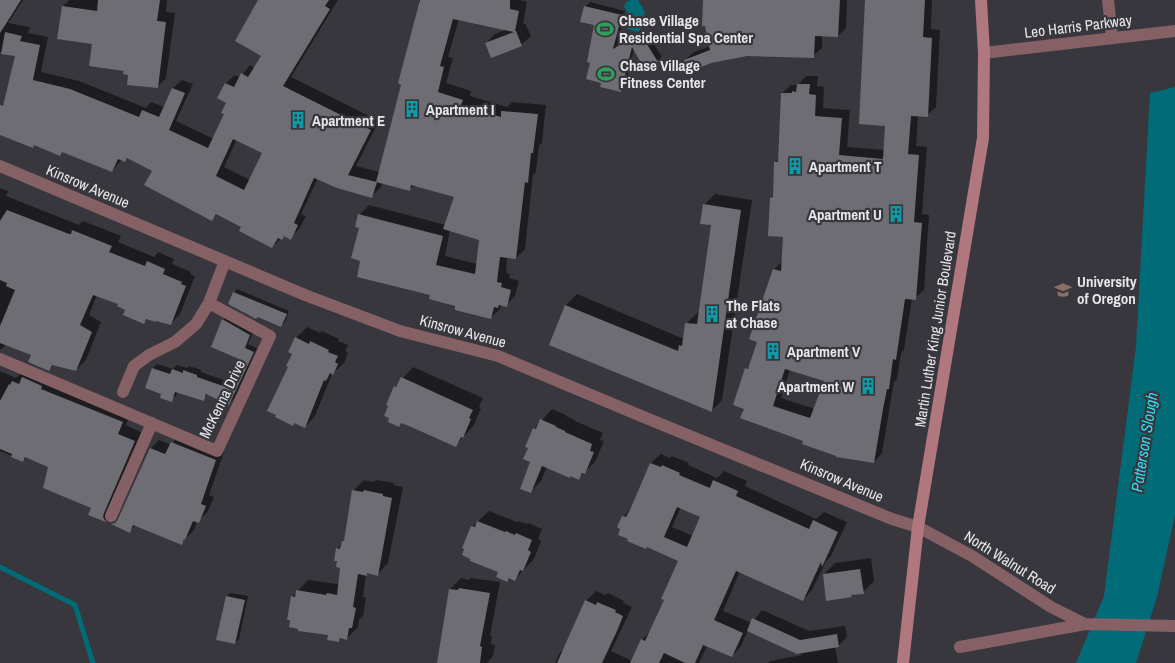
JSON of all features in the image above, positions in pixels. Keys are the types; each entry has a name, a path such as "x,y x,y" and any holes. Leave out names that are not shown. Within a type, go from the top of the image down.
{"main road":[{"name":"Martin Luther King Junior Boulevard","path":"903,663 918,527 983,138 984,53 980,0"}],"street":[{"path":"1108,0 1112,38"},
{"name":"Leo Harris Parkway","path":"984,53 1175,31"},
{"name":"Kinsrow Avenue","path":"0,166 305,295 393,328 498,356 634,414 892,519 918,527"},
{"path":"123,392 134,366 149,355 175,342 196,324 209,303 225,261"},
{"name":"McKenna Drive","path":"0,359 217,451 270,336 209,303"},
{"path":"111,516 152,423"},
{"name":"North Walnut Road","path":"918,527 983,562 1051,607 1085,624"},
{"name":"North Walnut Road","path":"960,647 1085,624 1175,626"}],"water":[{"path":"630,0 638,0 645,12 640,30 637,32 626,27 629,15 624,7 625,3"},
{"name":"Patterson Slough","path":"1175,87 1175,515 1157,597 1136,663 1076,663 1104,596 1136,346 1150,93"}],"building":[{"path":"0,0 21,0 0,33"},
{"path":"98,0 160,0 157,21 166,22 158,88 127,85 128,75 123,74 124,71 89,66 92,44 57,39 62,6 97,11"},
{"path":"258,0 329,0 325,6 330,9 283,86 371,130 348,175 377,182 372,198 337,188 314,178 294,223 298,225 291,240 284,236 282,240 278,238 272,248 239,231 241,227 216,214 212,221 144,185 152,171 127,158 125,162 118,159 112,172 62,152 60,156 34,145 33,148 0,135 0,105 3,106 15,56 1,54 5,32 22,36 20,41 40,45 33,80 70,89 139,117 142,110 159,117 172,88 185,93 169,130 208,148 224,114 221,113 226,103 217,98 225,83 234,87 241,73 248,77 261,56 235,41","holes":["233,139 262,153 244,190 216,176"]},
{"path":"420,0 510,0 510,9 519,11 515,31 522,46 491,58 485,43 514,32 453,19 440,66 444,67 438,92 463,100 461,105 501,117 501,111 538,114 528,183 525,182 516,259 500,257 497,282 502,283 501,287 511,290 507,307 499,305 498,308 494,307 491,319 455,310 455,306 429,299 430,295 357,277 360,261 351,258 359,228 355,227 358,214 443,236 436,265 475,274 479,240 443,229 454,197 411,185 410,191 376,182 401,85 398,83"},
{"path":"703,0 840,0 838,37 815,36 814,58 747,56 711,63 694,70 688,70 684,60 710,50 705,26 702,26"},
{"path":"865,0 925,0 923,37 932,38 928,117 911,116 908,154 919,155 914,222 922,223 916,300 905,299 896,360 893,359 874,463 836,457 802,444 803,441 740,418 744,409 733,405 745,368 748,369 757,342 749,339 773,269 781,271 783,237 768,236 770,198 773,197 774,162 778,162 781,93 796,92 797,84 810,84 809,94 816,95 815,116 842,118 839,155 883,159 885,126 859,124","holes":["785,369 824,381 810,418 773,406"]},
{"path":"584,6 622,15 613,49 640,33 658,62 645,70 632,47 621,92 600,87 601,83 586,79 590,63 587,62 594,25 580,22"},
{"name":"The Flats at Chase","path":"703,204 741,210 712,412 549,345 565,305 678,351 679,345 682,346 685,323 697,324 711,225 700,224"},
{"path":"7,210 69,234 71,234 72,230 112,246 109,252 145,266 147,261 165,269 163,274 182,282 181,284 186,286 171,325 146,319 144,324 123,315 125,310 117,306 118,304 93,295 80,325 92,332 76,371 52,365 49,371 28,362 31,355 0,343 0,326 15,290 6,286 7,283 0,280 0,221"},
{"path":"233,292 287,314 281,327 258,317 256,319 228,304"},
{"path":"222,319 250,335 245,348 254,352 229,405 206,394 204,401 175,392 172,402 160,398 161,394 145,388 152,368 170,374 172,369 183,373 183,370 226,387 239,359 211,347"},
{"path":"295,337 309,344 310,341 338,356 335,362 338,364 333,375 330,373 326,381 324,380 305,428 294,423 293,426 267,411 288,367 286,366 292,354 288,352"},
{"path":"22,377 42,386 41,389 123,422 118,434 135,441 104,513 103,517 106,522 88,515 91,508 43,488 48,467 25,457 23,462 11,457 12,454 0,449 0,401 9,384 12,381 19,384"},
{"path":"401,377 473,410 463,438 461,437 456,447 401,423 399,427 388,422 389,418 384,416 388,406 386,405 394,386 396,387"},
{"path":"540,419 592,444 590,451 594,452 585,474 582,473 579,480 542,466 531,493 520,489 530,462 523,459 528,448 525,447 533,428 536,429"},
{"path":"171,442 216,460 201,504 206,506 199,523 193,521 182,545 133,525 130,533 111,524 115,523 118,519 150,448 165,454"},
{"path":"650,463 661,467 662,465 680,473 679,475 710,488 713,480 738,491 736,496 809,529 813,520 838,532 822,567 821,562 803,601 736,571 714,620 743,633 732,657 703,645 695,663 685,663 664,653 659,663 630,663 641,639 645,641 664,600 661,599 678,561 647,547 646,549 627,541 628,539 618,535 620,529 617,527 622,516 626,517","holes":["677,507 700,517 687,547 664,537"]},
{"path":"352,490 363,492 364,490 392,498 378,576 367,573 367,576 358,574 353,607 356,608 352,628 349,628 347,640 340,638 339,642 327,640 328,635 298,631 298,629 289,627 290,620 287,620 291,596 295,597 296,590 337,595 340,568 336,567 337,561 334,561 336,548 340,549 342,541 344,541"},
{"path":"477,521 532,540 528,550 531,552 523,571 520,570 515,581 509,578 507,582 496,577 498,572 470,561 470,559 462,555 464,549 462,548 471,526 475,527"},
{"path":"860,569 864,594 826,601 823,574"},
{"path":"459,588 490,593 480,646 482,647 480,663 437,663 449,589 458,590"},
{"path":"226,596 245,600 235,644 216,640"},
{"path":"585,600 596,605 597,602 616,610 615,612 623,616 617,631 602,663 557,663"},
{"path":"752,618 800,640 837,634 839,647 797,654 747,631"}],"waterway":[{"path":"0,567 75,605 93,663"}],"place":[{"name":"Chase Village Residential Spa Center","path":"605,29"},
{"name":"Chase Village Fitness Center","path":"606,74"},
{"name":"Apartment I","path":"412,109"},
{"name":"Apartment E","path":"298,120"},
{"name":"Apartment T","path":"795,166"},
{"name":"Apartment U","path":"896,214"},
{"name":"University of Oregon","path":"1063,290"},
{"name":"The Flats at Chase","path":"712,314"},
{"name":"Apartment V","path":"773,351"},
{"name":"Apartment W","path":"868,386"}]}
